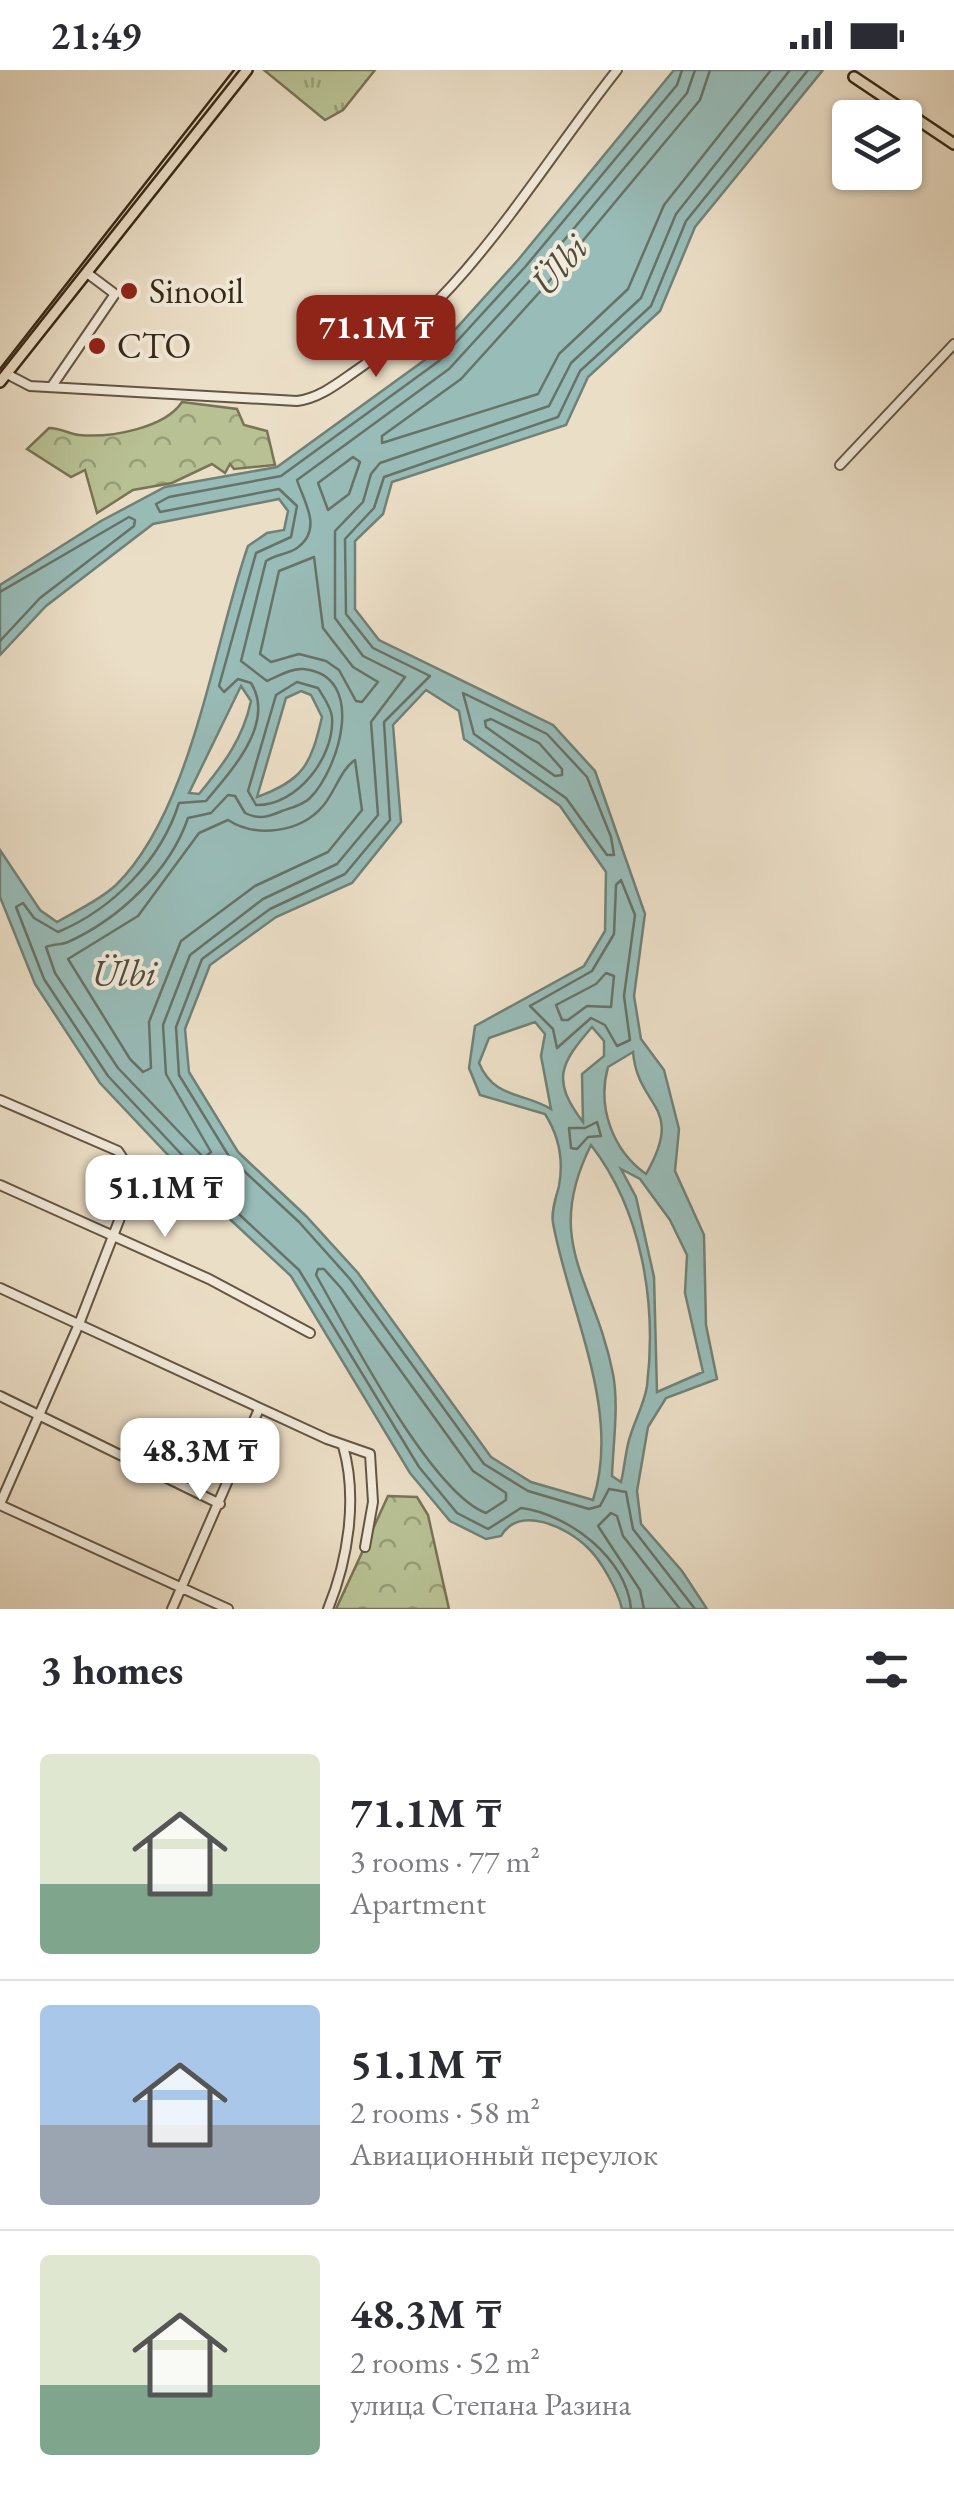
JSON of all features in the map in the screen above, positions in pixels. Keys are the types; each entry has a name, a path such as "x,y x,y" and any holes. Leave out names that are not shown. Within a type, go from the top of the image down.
{"main road":[{"path":"4,378 247,70"},
{"path":"854,77 954,144"}],"street":[{"path":"4,378 25,385 280,400 318,395 390,345 453,290 617,70"},
{"path":"52,386 115,294 87,273"},
{"path":"840,465 954,344"},
{"path":"0,1100 118,1151 124,1160 125,1205 79,1324 0,1504 228,1609"},
{"path":"0,1186 208,1279 310,1333"},
{"path":"0,1288 259,1409 342,1446 370,1454 374,1502 365,1547"},
{"path":"0,1396 220,1504"},
{"path":"172,1609 259,1409"},
{"path":"328,1609 342,1574 352,1478 342,1446"}],"green space":[{"path":"264,70 375,70 343,110 325,120"},
{"path":"182,402 237,409 244,425 267,431 275,465 234,469 230,464 225,473 212,464 172,483 133,490 97,513 85,470 71,477 27,449 49,428 79,435 121,433 163,419"},
{"path":"388,1496 417,1497 428,1515 449,1609 336,1609"}],"water":[{"name":"Ülbi","path":"674,70 823,70 695,227 660,311 588,377 566,425 392,482 383,514 355,541 355,609 379,640 553,725 595,771 645,914 634,996 641,1039 664,1070 679,1129 675,1171 704,1235 706,1325 717,1379 666,1398 648,1427 637,1491 641,1524 682,1571 707,1609 622,1609 613,1585 593,1553 556,1526 531,1520 519,1522 501,1536 486,1539 450,1521 410,1473 291,1276 220,1210 100,1083 35,984 0,897 0,850 40,910 57,922 110,890 142,853 182,771 248,546 267,533 284,530 288,511 279,499 153,524 46,606 0,655 0,585 101,521 165,487 277,467 433,354 518,260","holes":["241,686 251,701 243,727 224,762 199,794 189,793","426,690 459,711 464,739 560,806 606,872 605,931 584,966 475,1026 469,1068 480,1095 545,1114 557,1139 561,1166 553,1223 590,1361 601,1432 593,1500 531,1482 491,1457 358,1273 306,1216 238,1152 189,1072 185,1029 210,965 276,917 352,883 401,822 393,725","301,691 311,695 322,717 309,758 295,777 257,797 286,698","535,1022 545,1034 541,1056 551,1109 501,1089 485,1075 479,1063 489,1038","592,1027 604,1041 604,1056 582,1074 583,1122 563,1083 573,1052","633,1052 643,1086 661,1120 662,1134 646,1174 616,1140 606,1112 608,1067","591,1145 623,1199 634,1228 650,1323 647,1386 630,1437 621,1482 612,1476 616,1412 613,1374 577,1261 571,1209 577,1179","621,1169 640,1179 670,1220 687,1255 685,1293 703,1372 657,1392 654,1277 636,1197"]}],"tram line":[{"path":"0,369 234,70"}],"place":[{"name":"Sinooil","path":"129,291"},
{"name":"СТО","path":"97,346"}]}
